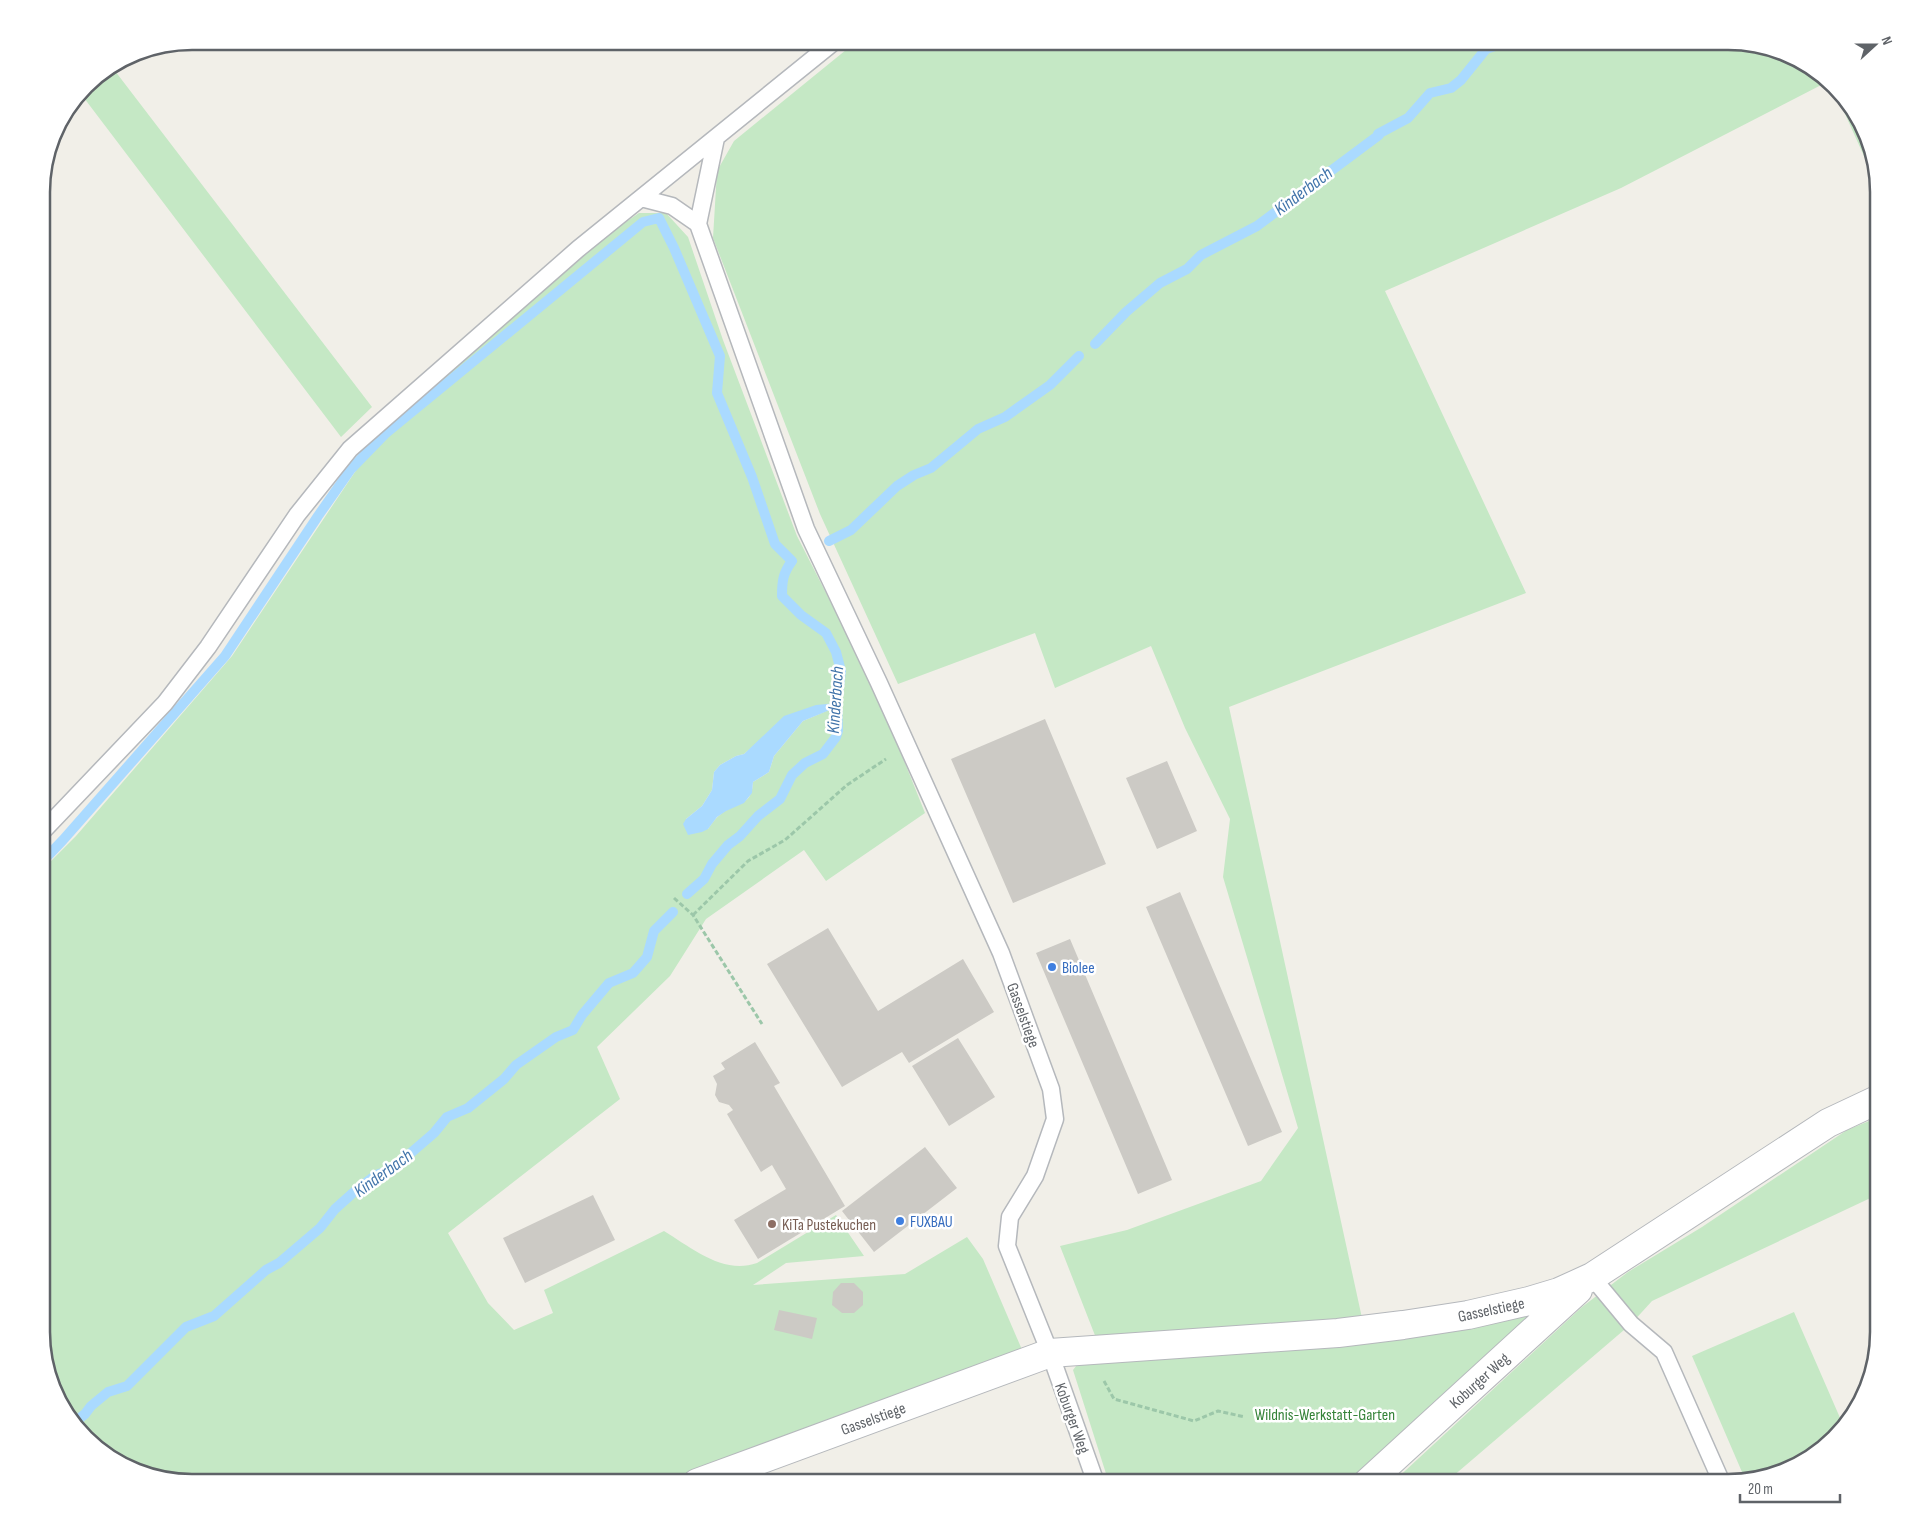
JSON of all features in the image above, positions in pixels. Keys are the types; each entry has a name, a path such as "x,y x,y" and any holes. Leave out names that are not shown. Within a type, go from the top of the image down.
{"street":[{"name":"Gasselstiege","path":"722,1474 1050,1354 1338,1333 1468,1315 1559,1292 1592,1277 1828,1123 1870,1103"},
{"name":"Koburger Weg","path":"1377,1474 1592,1277"}],"lane":[{"path":"50,824 165,703 208,647 297,515 350,450 578,249 824,50"},
{"path":"641,198 672,206 698,224 716,138"},
{"name":"Gasselstiege","path":"698,224 806,529 821,564 879,682 1001,952 1051,1089 1055,1119 1035,1176 1010,1217 1007,1246 1050,1354"},
{"path":"1592,1277 1631,1324 1664,1352 1718,1474"},
{"name":"Koburger Weg","path":"1050,1354 1093,1474"}],"path":[{"path":"693,915 748,861 785,840 847,785 907,745"},
{"path":"674,898 693,915 762,1024"},
{"path":"1093,1351 1104,1380 1114,1399 1194,1421 1218,1412 1245,1417"}],"green space":[{"path":"846,50 1728,50 1746,51 1782,61 1799,69 1821,85 1621,188 1385,291 1526,593 1229,707 1362,1318 1096,1338 1060,1246 1127,1230 1261,1181 1298,1128 1223,877 1230,819 1185,728 1151,646 1055,688 1035,633 898,684 820,514 713,238 717,171 734,141"},
{"path":"116,72 372,407 341,437 85,99 99,85"},
{"path":"1842,108 1855,129 1865,159"},
{"path":"639,213 666,213 688,237 723,340 797,536 877,693 925,813 826,881 804,850 706,919 670,976 597,1047 620,1099 448,1233 488,1303 514,1330 553,1313 544,1290 664,1231 708,1258 720,1263 744,1266 757,1263 836,1215 864,1256 786,1263 753,1285 905,1274 967,1237 983,1259 1023,1352 691,1474 183,1474 147,1466 121,1455 99,1439 74,1411 58,1377 50,1341 50,862 76,836 232,656 383,430 614,230","holes":["836,704 836,707 803,721 774,756 769,772 753,782 750,795 745,801 722,813 708,829 686,819 702,806 712,790 714,772 720,765 736,756 744,754 759,741"]},
{"path":"1870,1121 1870,1198 1652,1301 1631,1324 1456,1474 1402,1474 1582,1307 1628,1272 1702,1227 1847,1130"},
{"name":"Wildnis-Werkstatt-Garten","path":"1543,1312 1363,1474 1106,1474 1073,1370 1080,1361"},
{"path":"1794,1312 1840,1418 1821,1439 1799,1455 1773,1466 1742,1473 1692,1356"}],"water":[{"path":"837,703 837,707 803,721 774,756 769,772 753,782 752,793 744,803 717,817 708,829 688,835 683,824 686,819 702,806 712,790 714,772 720,765 736,756 744,754 784,716 816,705"}],"building":[{"path":"1045,719 1106,864 1013,903 951,759"},
{"path":"1167,761 1197,831 1157,849 1126,778"},
{"path":"1180,892 1282,1132 1248,1146 1146,907"},
{"path":"828,928 878,1011 963,959 994,1012 909,1063 902,1052 842,1087 767,964"},
{"path":"1070,939 1172,1180 1138,1194 1036,953"},
{"path":"958,1038 995,1097 949,1126 912,1066"},
{"path":"755,1042 780,1083 774,1086 845,1206 758,1259 734,1220 786,1189 772,1165 761,1172 727,1114 733,1110 729,1105 719,1102 715,1095 717,1084 713,1076 725,1069 721,1063"},
{"path":"925,1147 957,1188 874,1252 842,1211"},
{"path":"593,1195 615,1240 525,1283 503,1238"},
{"path":"841,1283 854,1283 863,1292 863,1305 854,1313 842,1313 832,1305 833,1292"},
{"path":"779,1310 817,1318 812,1339 774,1330"}],"waterway":[{"name":"Kinderbach","path":"1095,344 1126,312 1160,283 1187,269 1201,255 1257,226 1378,134 1408,118 1430,93 1451,88 1461,80 1485,50"},
{"path":"50,854 225,656 351,469 385,434 643,222 659,218 674,248 720,356 717,393 752,477 775,544 792,561 784,577 782,596 801,615 826,633 836,652 841,671 837,703 838,731 836,737 823,754 805,763 792,775 780,799 758,816 740,836 728,845 712,864 704,879 687,894"},
{"name":"Kinderbach","path":"829,541 851,530 897,486 914,475 931,468 978,429 1005,417 1050,385 1079,356"},
{"name":"Kinderbach","path":"79,1418 108,1392 127,1386 186,1327 214,1316 266,1270 279,1263 320,1228 335,1209 354,1192 376,1175 391,1170 434,1133 447,1117 468,1108 504,1079 516,1065 556,1037 573,1030 582,1015 609,983 633,973 647,957 654,931 673,912"}],"place":[{"name":"Biolee","path":"1052,967"},
{"name":"FUXBAU","path":"900,1221"},
{"name":"KiTa Pustekuchen","path":"772,1224"}]}
